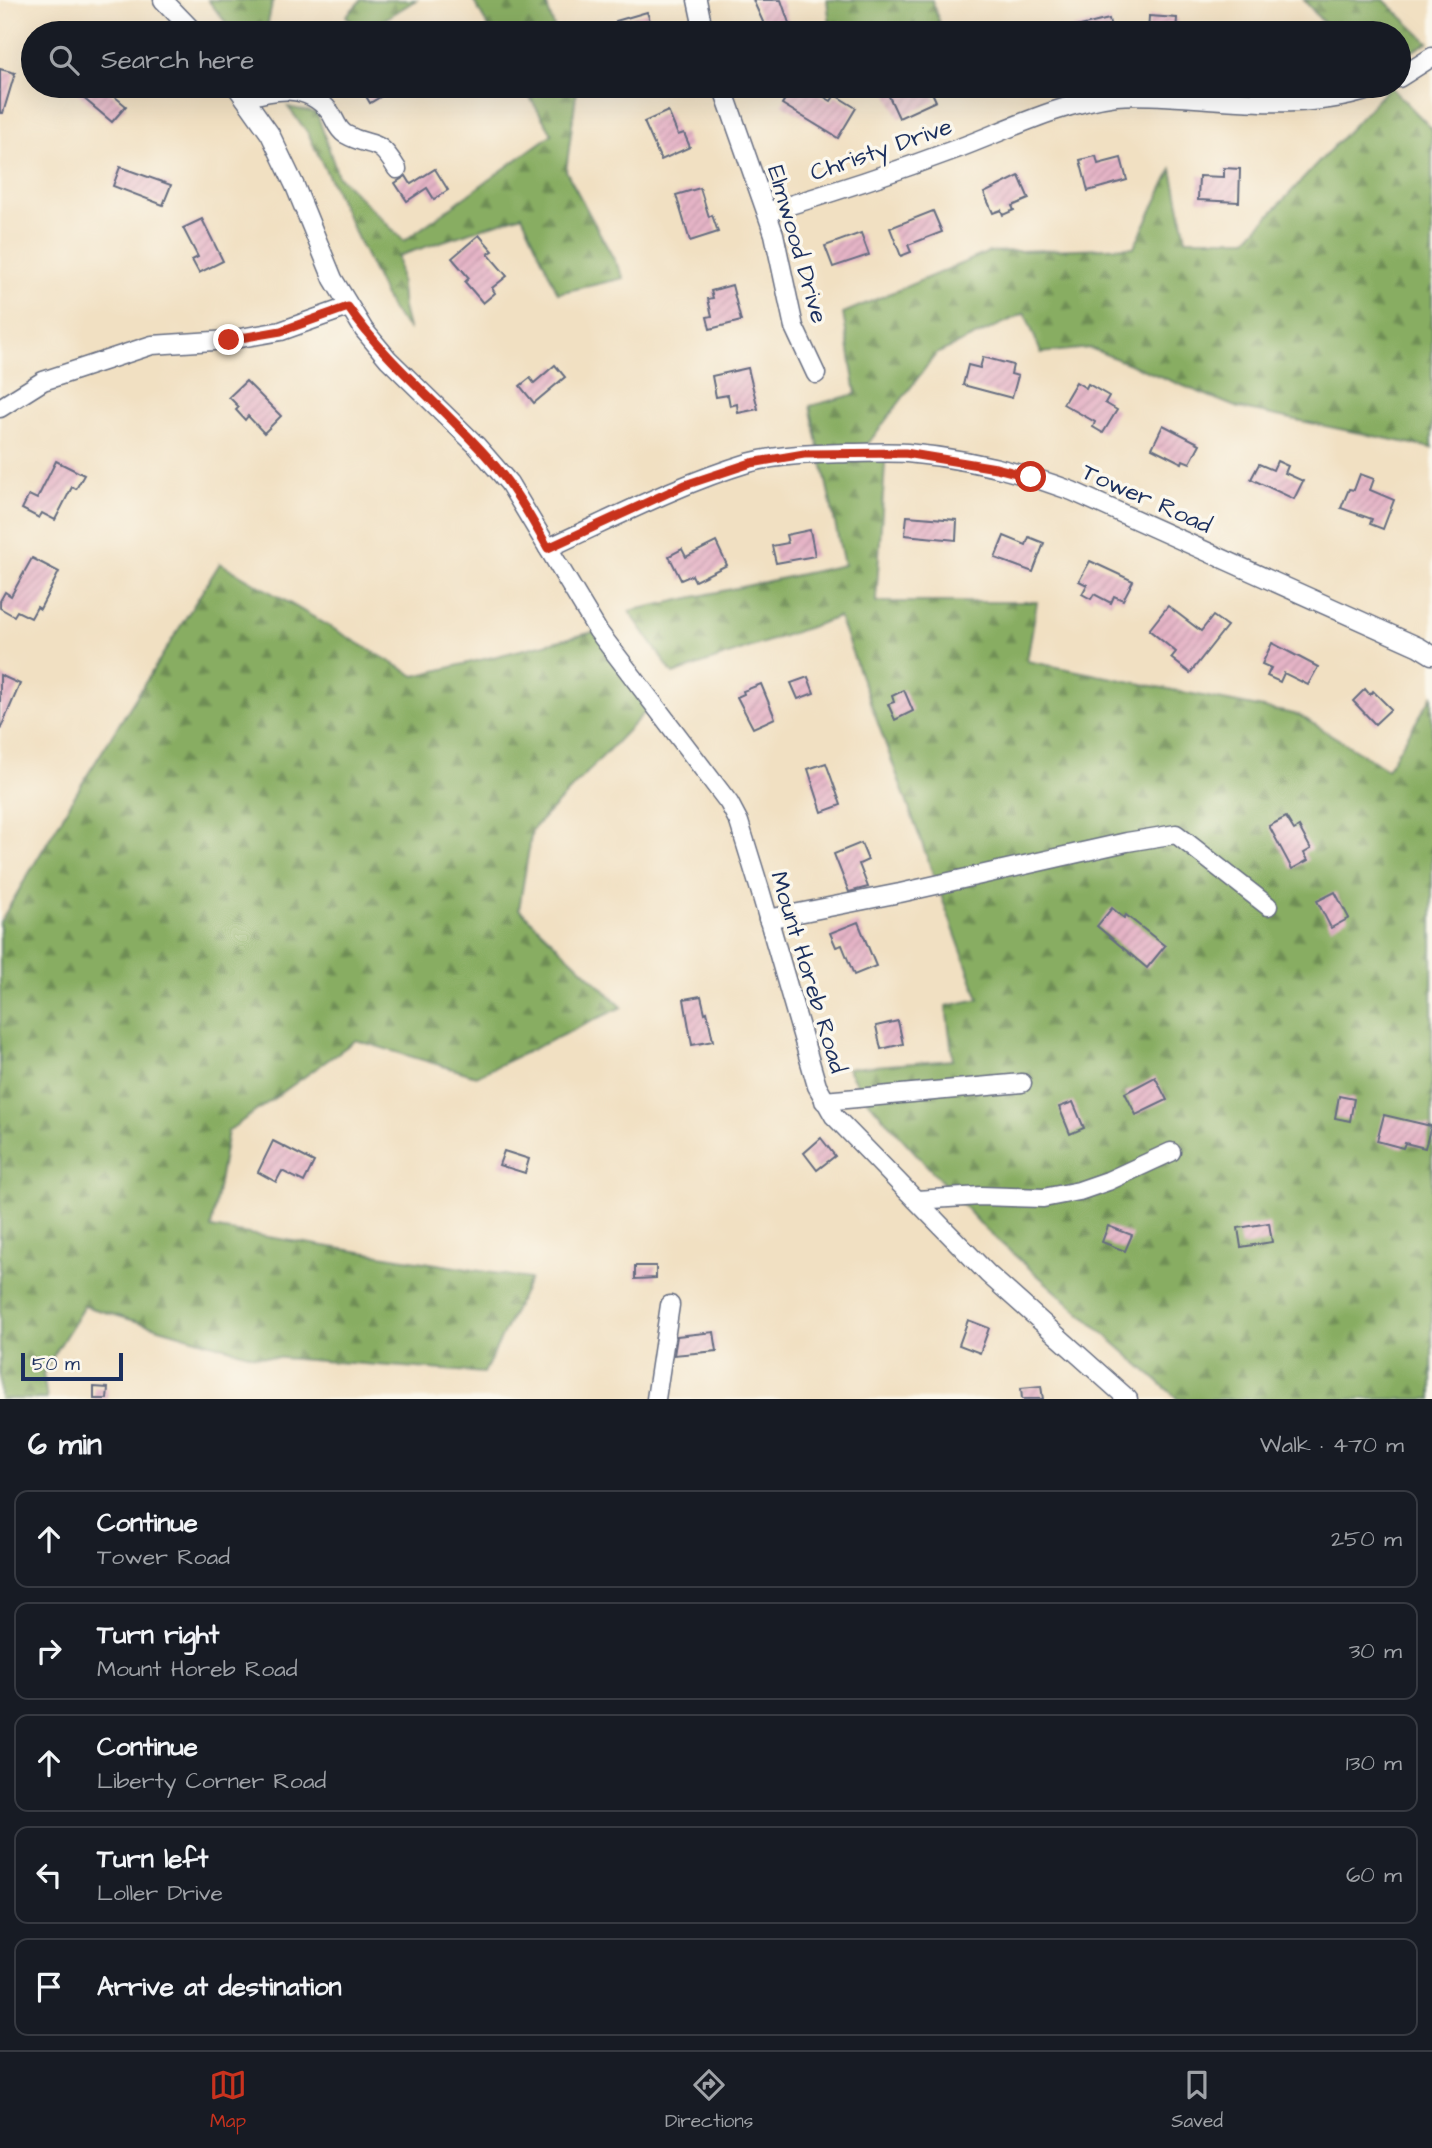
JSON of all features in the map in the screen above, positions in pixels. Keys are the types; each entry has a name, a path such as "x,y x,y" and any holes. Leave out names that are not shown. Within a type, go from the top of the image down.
{"street":[{"path":"163,0 183,21"},
{"path":"697,0 701,21"},
{"path":"1411,70 1432,57"},
{"name":"Mount Horeb Road","path":"244,98 270,134 333,279 348,307 379,348 476,445 520,499 598,631 729,803 738,822 817,1086 834,1116 988,1273 1128,1399"},
{"path":"314,98 330,113 339,129 346,135 379,145 397,169"},
{"name":"Elmwood Drive","path":"726,98 774,234 794,327 816,374"},
{"name":"Christy Drive","path":"767,212 880,178 1072,106 1107,98"},
{"name":"Christy Drive","path":"1185,98 1314,102 1341,98"},
{"path":"0,408 43,381 152,345 229,340 281,331 348,307"},
{"name":"Tower Road","path":"548,548 685,485 751,463 804,454 905,453 933,456 1040,479 1072,491 1432,655"},
{"path":"768,919 912,891 1127,842 1176,834 1268,905"},
{"path":"824,1101 1022,1083"},
{"path":"916,1200 981,1196 1043,1198 1108,1181 1171,1152"},
{"path":"656,1399 670,1305"}],"green space":[{"path":"208,0 273,0 268,21 225,21"},
{"path":"361,0 416,0 382,21 351,21 346,16"},
{"path":"473,0 545,0 552,21 485,21"},
{"path":"827,0 932,0 939,21 830,21"},
{"path":"1304,0 1384,0 1406,21 1322,21"},
{"path":"1411,26 1428,42 1411,52"},
{"path":"530,98 576,98 566,171 624,278 558,293 522,215 398,256 403,308 408,328 392,311 308,133 288,107 317,113 338,176 404,241 552,134"},
{"path":"1379,98 1402,98 1432,129 1432,448 1238,408 1090,348 1041,353 1025,313 936,354 864,449 886,450 876,602 1037,602 1027,661 1299,715 1387,769 1432,696 1432,1399 1178,1399 985,1229 867,1100 847,1068 953,1060 946,1006 979,999 839,617 673,674 629,611 844,565 810,406 856,394 843,313 989,252 1134,247 1172,169 1186,239 1247,239"},
{"path":"220,563 415,676 598,631 652,705 532,830 519,909 622,1007 476,1076 356,1040 228,1131 211,1228 530,1279 484,1373 255,1356 84,1306 43,1373 47,1399 0,1399 0,922 83,782"}],"building":[{"path":"753,0 781,0 788,21 763,21"},
{"path":"647,12 650,21 616,21"},
{"path":"1149,16 1177,18 1177,21 1149,21"},
{"path":"0,69 15,73 3,113 0,113"},
{"path":"83,98 116,98 126,106 112,122"},
{"path":"786,98 826,98 831,101 833,98 840,98 856,108 838,138 782,104"},
{"path":"890,98 935,98 936,101 899,118"},
{"path":"668,111 678,135 684,133 690,147 661,160 644,122"},
{"path":"1096,156 1098,164 1121,158 1127,180 1088,191 1080,160"},
{"path":"120,167 171,185 163,205 113,186"},
{"path":"1224,168 1240,169 1239,202 1198,200 1199,176 1224,177"},
{"path":"435,169 448,190 434,199 427,188 407,201 395,183 406,176 411,184"},
{"path":"1019,176 1029,199 1012,206 1014,210 1003,215 1001,210 993,213 984,193"},
{"path":"700,188 709,217 712,215 718,232 690,241 676,195"},
{"path":"933,211 942,232 908,245 911,252 901,256 890,228"},
{"path":"202,219 223,261 199,273 192,260 198,257 183,228"},
{"path":"861,233 869,255 833,267 825,246"},
{"path":"479,235 493,251 488,254 507,276 492,288 495,293 483,303 465,282 469,278 452,258"},
{"path":"732,285 741,321 710,329 707,317 712,316 708,299 713,298 711,291"},
{"path":"983,357 1013,365 1011,374 1018,376 1012,398 963,385 968,365 980,368"},
{"path":"555,365 565,377 534,403 520,386 530,378 534,383"},
{"path":"748,368 758,409 738,413 737,404 730,406 728,395 716,397 712,376"},
{"path":"246,381 281,416 264,433 248,416 245,420 236,410 239,407 229,397"},
{"path":"1076,382 1086,388 1088,384 1109,396 1105,403 1117,410 1103,433 1093,427 1095,422 1063,404"},
{"path":"1163,425 1200,444 1190,463 1183,460 1182,463 1152,448"},
{"path":"56,461 84,475 76,489 72,487 55,520 42,513 39,518 22,509 29,495 37,499"},
{"path":"1277,461 1288,466 1285,473 1303,481 1294,499 1251,479 1259,464 1273,470"},
{"path":"1360,474 1374,479 1370,490 1394,500 1383,529 1370,524 1372,519 1341,508 1349,489 1354,490"},
{"path":"907,516 957,520 956,540 905,535"},
{"path":"810,530 815,556 776,563 772,546 788,543 786,535"},
{"path":"1004,536 1026,545 1029,537 1044,543 1033,572 995,558"},
{"path":"716,542 727,565 695,581 692,575 681,580 669,556 682,549 686,557"},
{"path":"32,558 59,572 40,609 37,607 31,618 17,611 14,616 0,608 0,601 5,592 11,596"},
{"path":"1090,561 1133,581 1123,600 1114,596 1111,603 1094,594 1091,599 1082,594 1087,585 1079,581"},
{"path":"1168,606 1201,631 1213,616 1227,626 1190,673 1171,658 1176,652 1149,630"},
{"path":"1272,643 1318,667 1308,685 1284,673 1280,682 1267,676 1271,668 1262,664"},
{"path":"0,675 20,684 0,730"},
{"path":"808,677 814,693 798,699 791,683"},
{"path":"761,684 775,718 753,728 737,697 744,694 743,691"},
{"path":"1365,689 1370,695 1373,691 1391,709 1375,724 1353,701"},
{"path":"904,690 913,711 895,720 888,704 894,702 892,696"},
{"path":"826,763 841,805 822,812 808,769"},
{"path":"1286,817 1294,830 1299,827 1311,849 1304,853 1308,860 1292,869 1269,826"},
{"path":"861,843 868,860 859,864 868,887 849,892 834,854"},
{"path":"1335,892 1349,918 1331,928 1317,901"},
{"path":"1112,908 1124,918 1126,915 1165,946 1147,968 1097,926"},
{"path":"858,922 876,966 854,975 842,945 836,947 830,933"},
{"path":"701,996 713,1041 692,1045 684,999"},
{"path":"898,1021 903,1044 881,1049 876,1026"},
{"path":"1155,1077 1167,1100 1136,1115 1125,1093"},
{"path":"1339,1096 1354,1099 1350,1121 1335,1118"},
{"path":"1073,1102 1084,1128 1070,1134 1059,1107"},
{"path":"1384,1115 1431,1126 1425,1148 1405,1143 1403,1148 1377,1141"},
{"path":"821,1138 835,1156 817,1170 804,1153"},
{"path":"273,1141 314,1162 304,1182 282,1171 276,1182 258,1172"},
{"path":"504,1151 529,1159 525,1173 499,1165"},
{"path":"1269,1223 1272,1242 1241,1247 1238,1228"},
{"path":"1108,1226 1132,1235 1125,1251 1102,1242"},
{"path":"635,1266 656,1266 656,1278 635,1279"},
{"path":"968,1320 989,1328 980,1353 959,1345"},
{"path":"714,1332 717,1351 674,1355 677,1336"},
{"path":"1041,1386 1043,1399 1022,1399 1021,1388"},
{"path":"94,1387 108,1388 107,1399 94,1399"}],"route":[{"path":"229,340 281,331 348,307 388,359 496,467 520,499 548,548 685,485 751,463 804,454 905,453 996,468 1031,477"}]}
